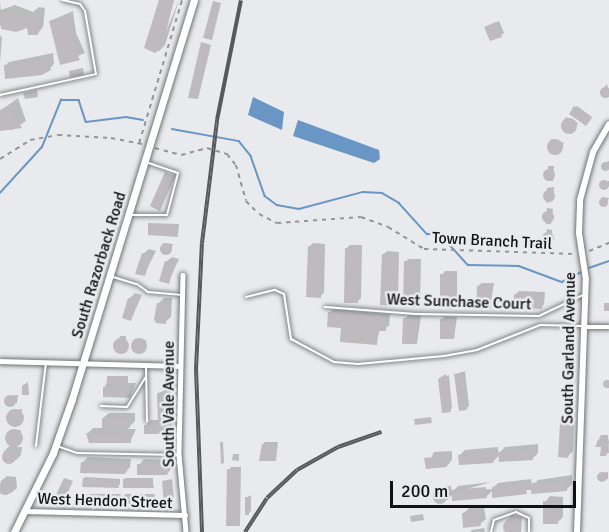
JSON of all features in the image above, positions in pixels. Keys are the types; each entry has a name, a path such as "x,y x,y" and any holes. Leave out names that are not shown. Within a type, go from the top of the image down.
{"main road":[{"name":"South Razorback Road","path":"14,532 56,445 194,0"}],"street":[{"name":"South Garland Avenue","path":"577,532 586,327 586,295 579,217 583,182 609,124"},
{"name":"South Vale Avenue","path":"183,276 179,366 179,455 186,532"},
{"path":"586,327 609,327"},
{"path":"0,361 179,366"},
{"name":"West Hendon Street","path":"25,511 185,515"}],"lane":[{"path":"0,95 96,74 85,11 71,0 62,0"},
{"path":"129,214 159,218 167,215 178,173 175,169 145,161"},
{"path":"110,276 136,284 148,292 182,295"},
{"path":"246,297 275,290 284,294 291,339 334,362 358,364 444,356 477,350 540,325 586,327"},
{"name":"West Sunchase Court","path":"325,307 416,314 538,316 586,295"},
{"path":"36,446 46,362"},
{"path":"146,365 147,421"},
{"path":"101,406 127,407 146,378"},
{"path":"56,445 77,453 179,455"},
{"path":"491,532 494,520 516,512 529,518 529,532"}],"path":[{"path":"139,143 182,0"},
{"name":"Town Branch Trail","path":"0,159 40,138 54,136 89,135 139,143 181,155 207,148 227,154 236,165 246,201 259,214 277,223 361,217 388,227 416,246 440,249 582,253 609,243"}],"water":[{"path":"253,97 284,112 282,130 248,115"},
{"path":"298,120 379,150 380,159 374,163 293,136"}],"building":[{"path":"159,0 174,0 162,48 155,53 144,48"},
{"path":"213,1 221,3 212,40 203,38"},
{"path":"9,10 29,18 30,12 40,14 38,35 28,35 27,28 16,32 1,29 0,12"},
{"path":"68,15 71,40 80,60 60,65 49,21"},
{"path":"496,22 502,37 490,41 484,27"},
{"path":"201,42 211,45 198,99 188,98"},
{"path":"48,58 51,70 42,75 5,79 4,65"},
{"path":"83,68 84,75 70,77 69,71"},
{"path":"605,86 611,92 605,98 599,92"},
{"path":"37,90 38,97 25,99 23,93"},
{"path":"13,103 13,113 22,128 0,131 0,110"},
{"path":"574,106 592,118 586,126 569,114"},
{"path":"569,118 577,126 569,134 561,126"},
{"path":"555,139 563,147 555,155 547,147"},
{"path":"605,162 609,166 605,170 601,166"},
{"path":"551,169 554,170 554,180 547,181 544,180 543,173 544,170"},
{"path":"165,172 175,176 160,211 150,206"},
{"path":"604,180 609,185 604,190 599,185"},
{"path":"551,190 554,191 554,201 547,202 544,201 543,194 544,191"},
{"path":"603,197 608,202 603,207 598,202"},
{"path":"550,211 553,212 553,222 546,223 543,222 542,215 543,212"},
{"path":"148,223 178,224 178,237 148,235"},
{"path":"550,232 553,233 553,243 546,244 543,243 542,236 543,233"},
{"path":"168,243 172,249 168,255 164,255 160,247"},
{"path":"308,246 323,247 321,298 306,297"},
{"path":"345,248 359,248 358,303 344,303"},
{"path":"142,253 151,256 145,276 135,274"},
{"path":"382,254 396,255 395,306 380,305"},
{"path":"165,261 175,264 169,284 159,281"},
{"path":"404,261 418,262 417,307 403,307"},
{"path":"440,274 455,274 454,308 440,308"},
{"path":"477,286 491,286 491,309 476,309"},
{"path":"514,294 542,295 542,309 513,308"},
{"path":"128,298 138,301 131,321 122,318"},
{"path":"157,303 167,303 166,324 156,323 154,319"},
{"path":"604,303 609,303 609,311 604,311"},
{"path":"328,312 387,317 386,331 378,331 377,345 340,342 341,328 327,327"},
{"path":"403,318 418,319 417,344 402,344"},
{"path":"440,319 455,319 454,339 440,339"},
{"path":"121,338 129,346 121,354 113,346"},
{"path":"139,338 147,346 139,354 131,346"},
{"path":"463,373 467,410 459,411 454,374"},
{"path":"446,374 451,412 442,413 438,379"},
{"path":"107,376 127,377 127,385 107,384"},
{"path":"607,380 611,384 607,388 603,384"},
{"path":"28,382 29,395 22,395 22,386"},
{"path":"103,387 131,388 130,398 103,397"},
{"path":"166,392 167,434 144,434 144,425 158,425 157,393"},
{"path":"12,395 16,401 12,407 8,407 4,399"},
{"path":"15,409 21,412 24,418 21,424 15,427 9,424 6,418 9,412"},
{"path":"431,417 432,423 415,425 414,419"},
{"path":"102,418 130,418 130,428 102,428"},
{"path":"560,423 571,425 568,458 558,457"},
{"path":"14,429 20,432 23,438 20,444 14,447 8,444 5,438 8,432"},
{"path":"86,433 131,434 131,443 89,443"},
{"path":"601,435 607,435 609,442 606,456 600,456 601,447 595,447"},
{"path":"220,442 223,442 224,463 221,464"},
{"path":"262,444 276,444 276,461 259,461"},
{"path":"533,449 533,460 499,462 498,452"},
{"path":"6,450 12,450 16,457 12,464 6,464 2,460 2,454"},
{"path":"493,452 493,463 459,465 458,455"},
{"path":"233,454 239,454 239,461 232,460"},
{"path":"444,456 447,467 426,469 424,458"},
{"path":"81,462 126,464 127,471 125,474 80,473"},
{"path":"137,464 167,465 168,472 167,475 137,475"},
{"path":"227,469 239,469 240,526 226,526"},
{"path":"602,472 607,477 602,482 597,477"},
{"path":"64,478 73,481 63,503 54,499"},
{"path":"83,478 117,479 119,488 82,487"},
{"path":"123,479 152,479 154,488 123,488"},
{"path":"171,480 173,503 164,504 162,481"},
{"path":"567,480 567,491 531,494 532,483"},
{"path":"5,481 10,483 12,488 10,493 5,495 0,493 -2,488 0,483"},
{"path":"525,484 527,494 492,498 492,487"},
{"path":"486,487 487,498 452,501 452,490"},
{"path":"437,490 443,490 447,497 443,504 437,504 433,500 433,494"},
{"path":"83,494 120,495 120,504 85,503"},
{"path":"124,495 154,495 154,504 126,504"},
{"path":"245,497 249,497 249,515 245,515"},
{"path":"543,501 558,502 558,524 543,524"},
{"path":"479,512 481,526 463,528 462,513"},
{"path":"423,514 424,520 411,522 410,516"},
{"path":"507,520 513,520 517,527 513,534 507,534 503,530 503,524"}],"waterway":[{"path":"0,193 42,147 61,100 79,100 86,122 126,117 143,120"},
{"path":"172,129 239,141 251,156 265,196 277,205 299,209 363,192 382,193 399,203 427,234 440,234 468,265 519,266 562,282 582,272"},
{"path":"589,268 609,261"}],"railway":[{"path":"202,532 196,369 202,243 217,120 241,0"},
{"path":"245,532 267,498 297,470 338,447 381,432"}]}
